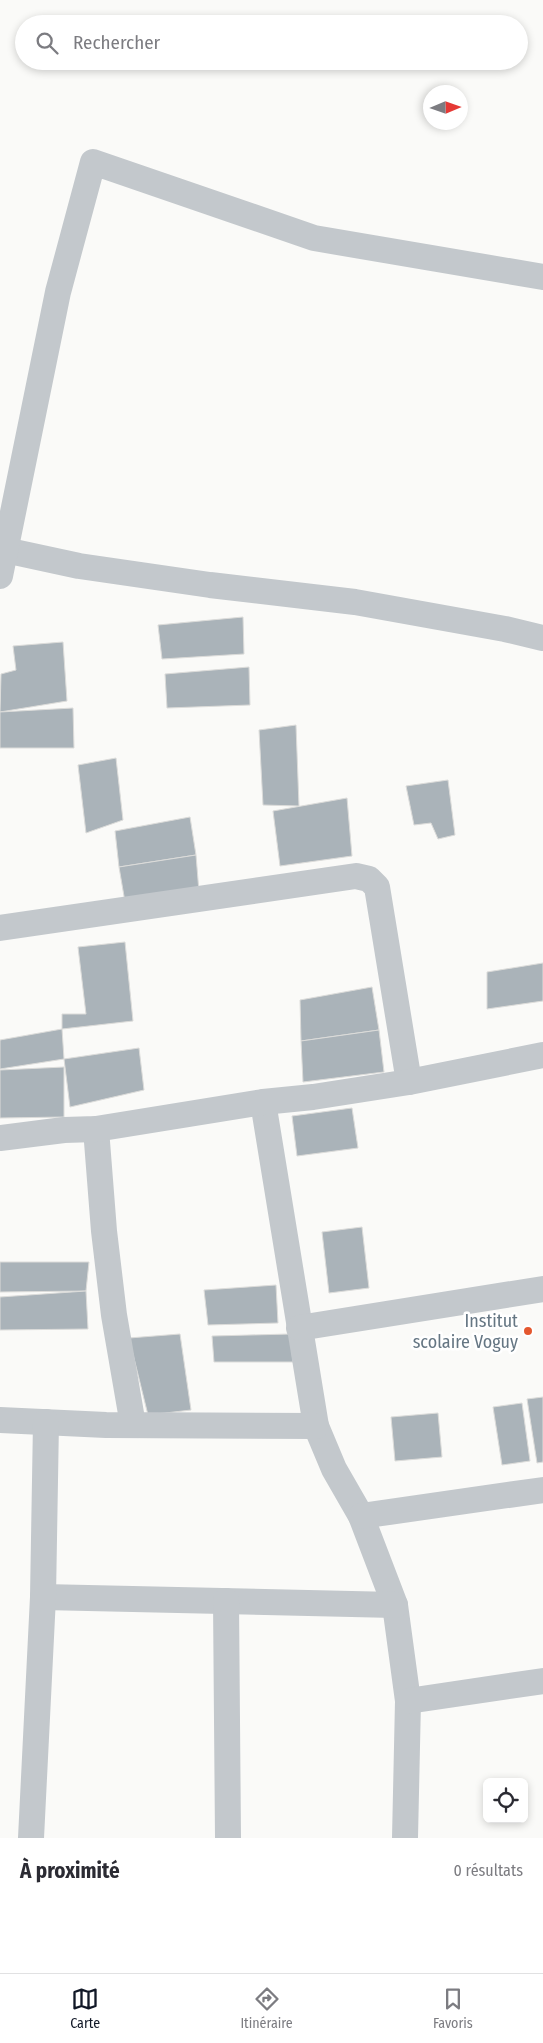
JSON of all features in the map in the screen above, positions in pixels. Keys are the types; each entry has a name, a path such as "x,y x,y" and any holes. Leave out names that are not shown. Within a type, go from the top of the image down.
{"street":[{"path":"0,576 3,549 58,292 93,162 314,238 543,277"},
{"path":"3,549 78,566 210,585 355,602 505,629 543,638"},
{"path":"0,928 356,876 369,879 377,887 409,1082"},
{"path":"0,1138 64,1130 96,1129 263,1102 313,1097 409,1082 543,1055"},
{"path":"263,1102 316,1426 334,1469 361,1516 395,1605 408,1701 405,1838"},
{"path":"96,1129 104,1231 114,1315 133,1425"},
{"path":"299,1328 543,1289"},
{"path":"0,1420 133,1425 316,1426"},
{"path":"31,1838 43,1597 46,1422"},
{"path":"361,1516 543,1490"},
{"path":"43,1597 395,1605"},
{"path":"226,1601 228,1838"},
{"path":"408,1701 543,1680"}],"building":[{"path":"243,617 244,654 162,659 158,625"},
{"path":"63,642 67,701 0,712 1,674 16,670 13,646"},
{"path":"249,667 250,705 167,708 165,674"},
{"path":"73,708 74,748 0,748 0,712"},
{"path":"296,725 299,806 263,805 259,730"},
{"path":"116,758 123,820 86,833 78,765"},
{"path":"448,780 455,835 438,839 431,823 414,825 406,786"},
{"path":"347,798 352,856 280,866 273,811"},
{"path":"190,817 196,855 119,867 115,831"},
{"path":"196,855 199,892 125,902 119,867"},
{"path":"125,942 133,1021 62,1029 62,1014 86,1014 78,947"},
{"path":"543,963 543,1001 487,1009 487,972"},
{"path":"372,987 379,1030 301,1041 300,1000"},
{"path":"62,1029 64,1059 0,1069 0,1040"},
{"path":"379,1030 384,1072 303,1082 301,1041"},
{"path":"139,1048 144,1090 70,1107 64,1059"},
{"path":"64,1067 64,1117 0,1118 0,1070"},
{"path":"352,1108 358,1148 297,1156 292,1116"},
{"path":"362,1227 369,1288 329,1293 322,1232"},
{"path":"0,1262 89,1262 86,1291 0,1292"},
{"path":"276,1285 278,1323 208,1325 204,1290"},
{"path":"86,1291 88,1329 0,1330 0,1297"},
{"path":"180,1334 191,1410 148,1415 129,1338"},
{"path":"290,1334 293,1362 214,1362 212,1336"},
{"path":"543,1397 543,1462 537,1463 527,1399"},
{"path":"522,1403 530,1461 502,1465 493,1407"},
{"path":"438,1413 442,1457 395,1461 391,1417"}],"place":[{"name":"Institut scolaire Voguy","path":"528,1331"}]}
